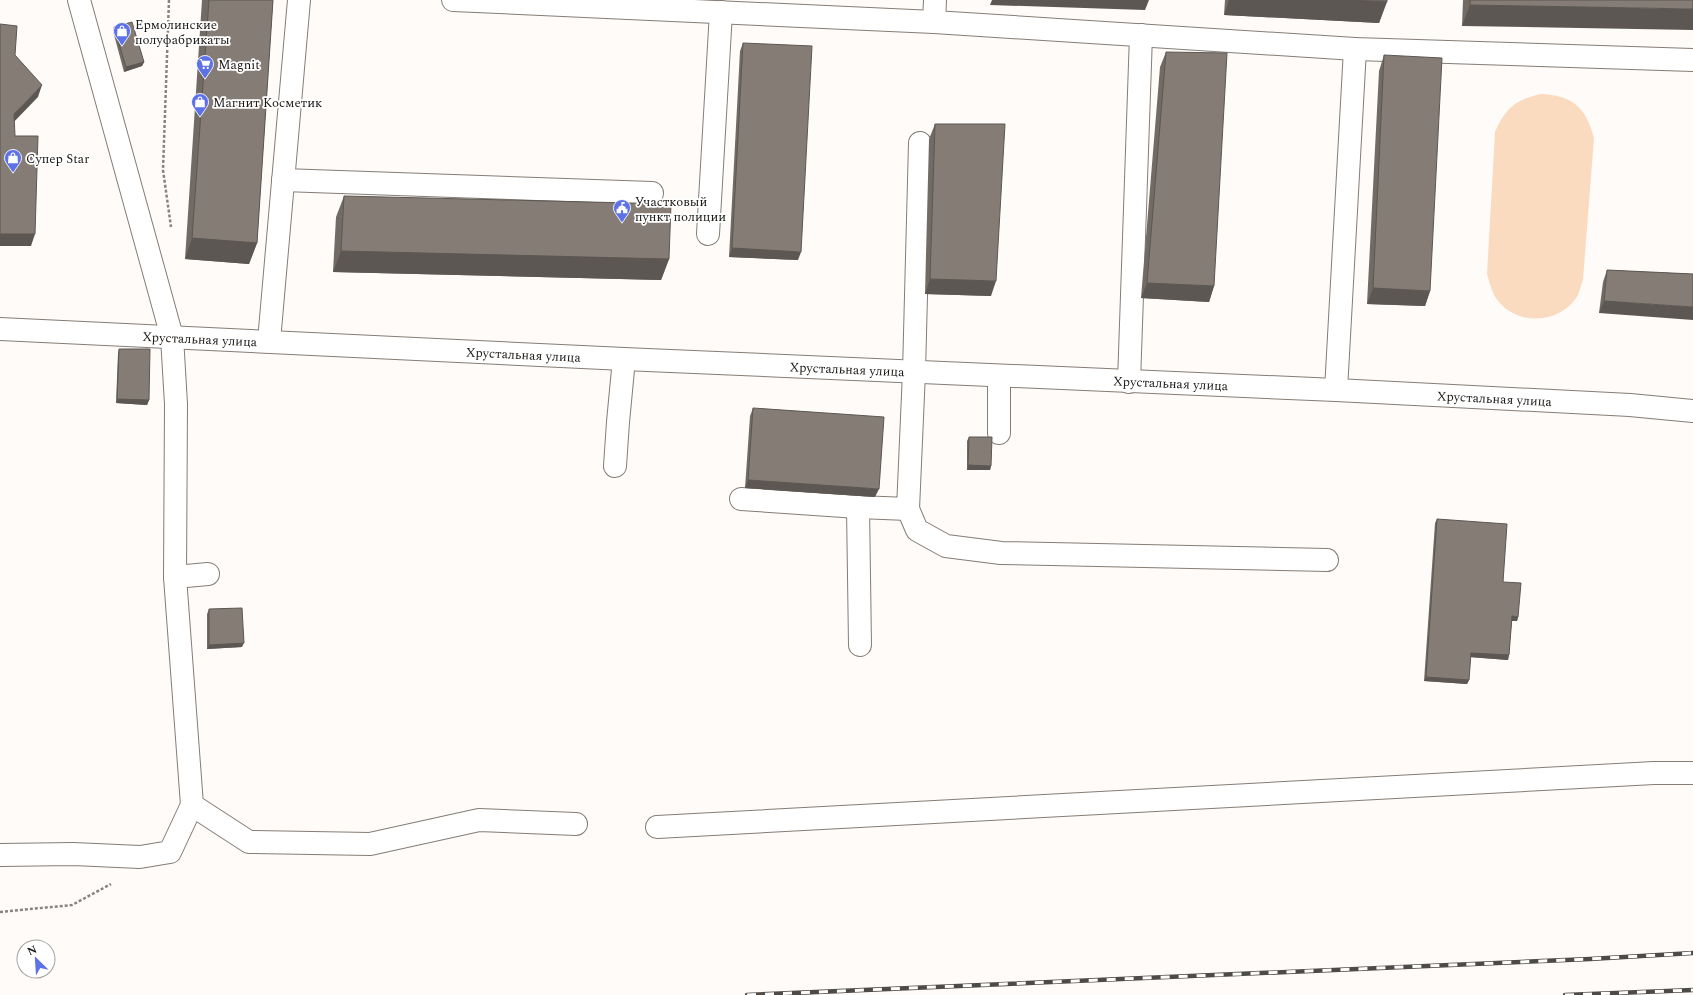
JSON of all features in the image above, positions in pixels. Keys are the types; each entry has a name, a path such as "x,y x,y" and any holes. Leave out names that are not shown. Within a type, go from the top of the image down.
{"street":[{"path":"0,856 73,854 140,857 170,852 192,805 175,577 176,404 172,337 79,0"},
{"path":"269,341 299,0"},
{"path":"453,0 934,22 1355,49 1693,60"},
{"path":"934,22 935,0"},
{"path":"708,234 721,12"},
{"path":"1129,382 1140,35"},
{"path":"1336,390 1355,49"},
{"path":"920,143 914,372 908,509 917,530 946,546 1002,553 1327,560"},
{"path":"283,180 652,192"},
{"name":"Хрустальная улица","path":"0,329 269,341 624,360 1336,390 1630,405 1693,411"},
{"path":"616,466 618,422 624,360"},
{"path":"999,376 999,433"},
{"path":"741,499 908,509"},
{"path":"858,507 860,645"},
{"path":"175,577 208,574"},
{"path":"657,827 1646,774 1693,773"},
{"path":"192,805 249,842 370,844 479,820 576,824"}],"path":[{"path":"169,0 163,170 172,231"},
{"path":"0,912 72,905 114,882"}],"shaded area":[{"path":"1540,94 1561,97 1576,105 1587,118 1594,138 1583,280 1579,293 1571,304 1552,316 1529,318 1508,310 1499,302 1490,285 1487,274 1495,132 1507,111 1524,99"}],"building":[{"path":"209,0 273,0 257,243 192,238"},
{"path":"1347,0 1387,0 1387,2"},
{"path":"1470,0 1693,0 1693,9 1470,5"},
{"path":"132,22 144,62 126,67 114,27"},
{"path":"0,24 17,26 15,55 42,85 14,114 15,136 38,136 35,234 0,234"},
{"path":"743,43 812,46 801,252 732,248"},
{"path":"1166,52 1227,53 1214,286 1147,283"},
{"path":"1384,55 1442,58 1430,291 1373,288"},
{"path":"935,124 1005,124 996,281 930,279"},
{"path":"344,196 671,204 669,259 341,251"},
{"path":"1607,270 1693,274 1693,307 1604,301"},
{"path":"119,349 150,349 149,400 117,399"},
{"path":"753,408 884,417 879,489 748,480"},
{"path":"969,437 992,437 991,466 968,465"},
{"path":"1437,519 1507,524 1503,582 1521,583 1518,617 1512,616 1509,655 1471,653 1469,680 1426,677"},
{"path":"242,608 244,643 209,645 209,609"}],"railway":[{"path":"747,995 1590,959 1693,953"},
{"path":"1565,995 1693,990"}],"place":[{"name":"Ермолинские полуфабрикаты","path":"122,46"},
{"name":"Magnit","path":"205,79"},
{"name":"Магнит Косметик","path":"200,117"},
{"name":"Супер Star","path":"13,173"},
{"name":"Участковый пункт полиции","path":"622,223"}]}
